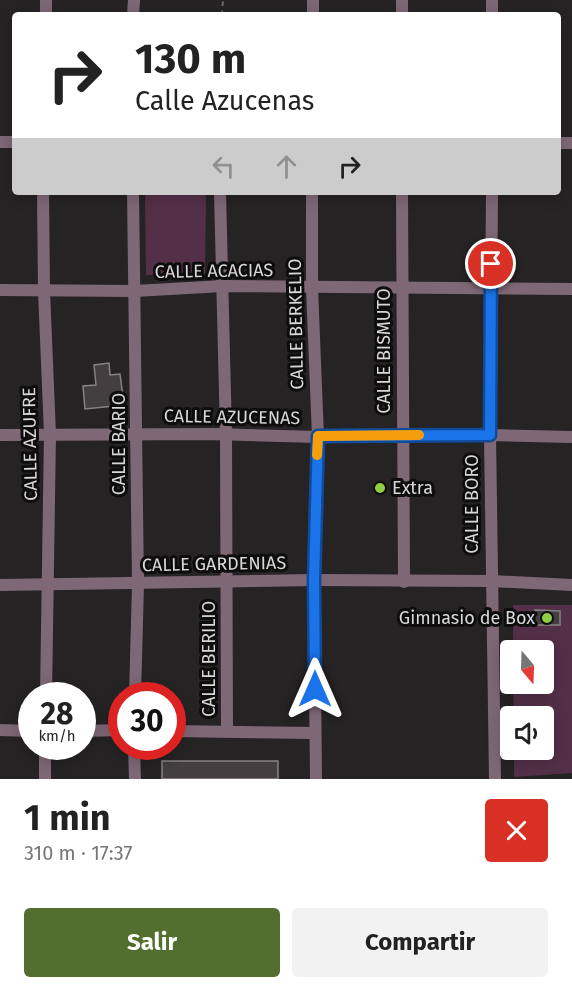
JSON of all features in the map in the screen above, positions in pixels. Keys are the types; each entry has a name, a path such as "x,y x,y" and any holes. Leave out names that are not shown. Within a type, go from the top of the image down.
{"street":[{"name":"CALLE AZUFRE","path":"43,195 44,291 50,434 46,682"},
{"name":"CALLE BARIO","path":"133,195 138,584 135,682"},
{"name":"CALLE BERILIO","path":"220,195 226,434 227,731"},
{"name":"CALLE BERKELIO","path":"312,195 312,288 318,436 314,580 316,779"},
{"name":"CALLE BISMUTO","path":"402,195 404,582"},
{"name":"CALLE BORO","path":"492,195 490,435 495,779"},
{"name":"CALLE ACACIAS","path":"0,290 135,291 223,286 572,288"},
{"name":"CALLE AZUCENAS","path":"0,435 572,437"},
{"name":"CALLE GARDENIAS","path":"0,585 314,580 491,581 572,585"},
{"path":"0,730 18,731"},
{"path":"186,731 315,733"},
{"path":"45,760 45,779"},
{"path":"134,760 135,779"}],"shaded area":[{"path":"145,195 206,195 205,274 146,275"},
{"path":"513,605 572,605 572,773 514,777 514,760 554,760 554,706 514,706 513,694 554,694 554,640 513,640"}],"building":[{"path":"109,363 110,375 120,374 124,405 85,409 83,386 96,385 94,365"},
{"name":"Gimnasio de Box","path":"535,610 560,611 560,625 534,625"},
{"path":"162,761 278,761 278,779 162,779"}],"slow traffic":[{"path":"317,455 318,436 419,435"}],"place":[{"name":"Extra","path":"380,488"},
{"name":"Gimnasio de Box","path":"547,618"}],"route":[{"path":"315,689 314,580 318,436 490,435 491,264"}]}
